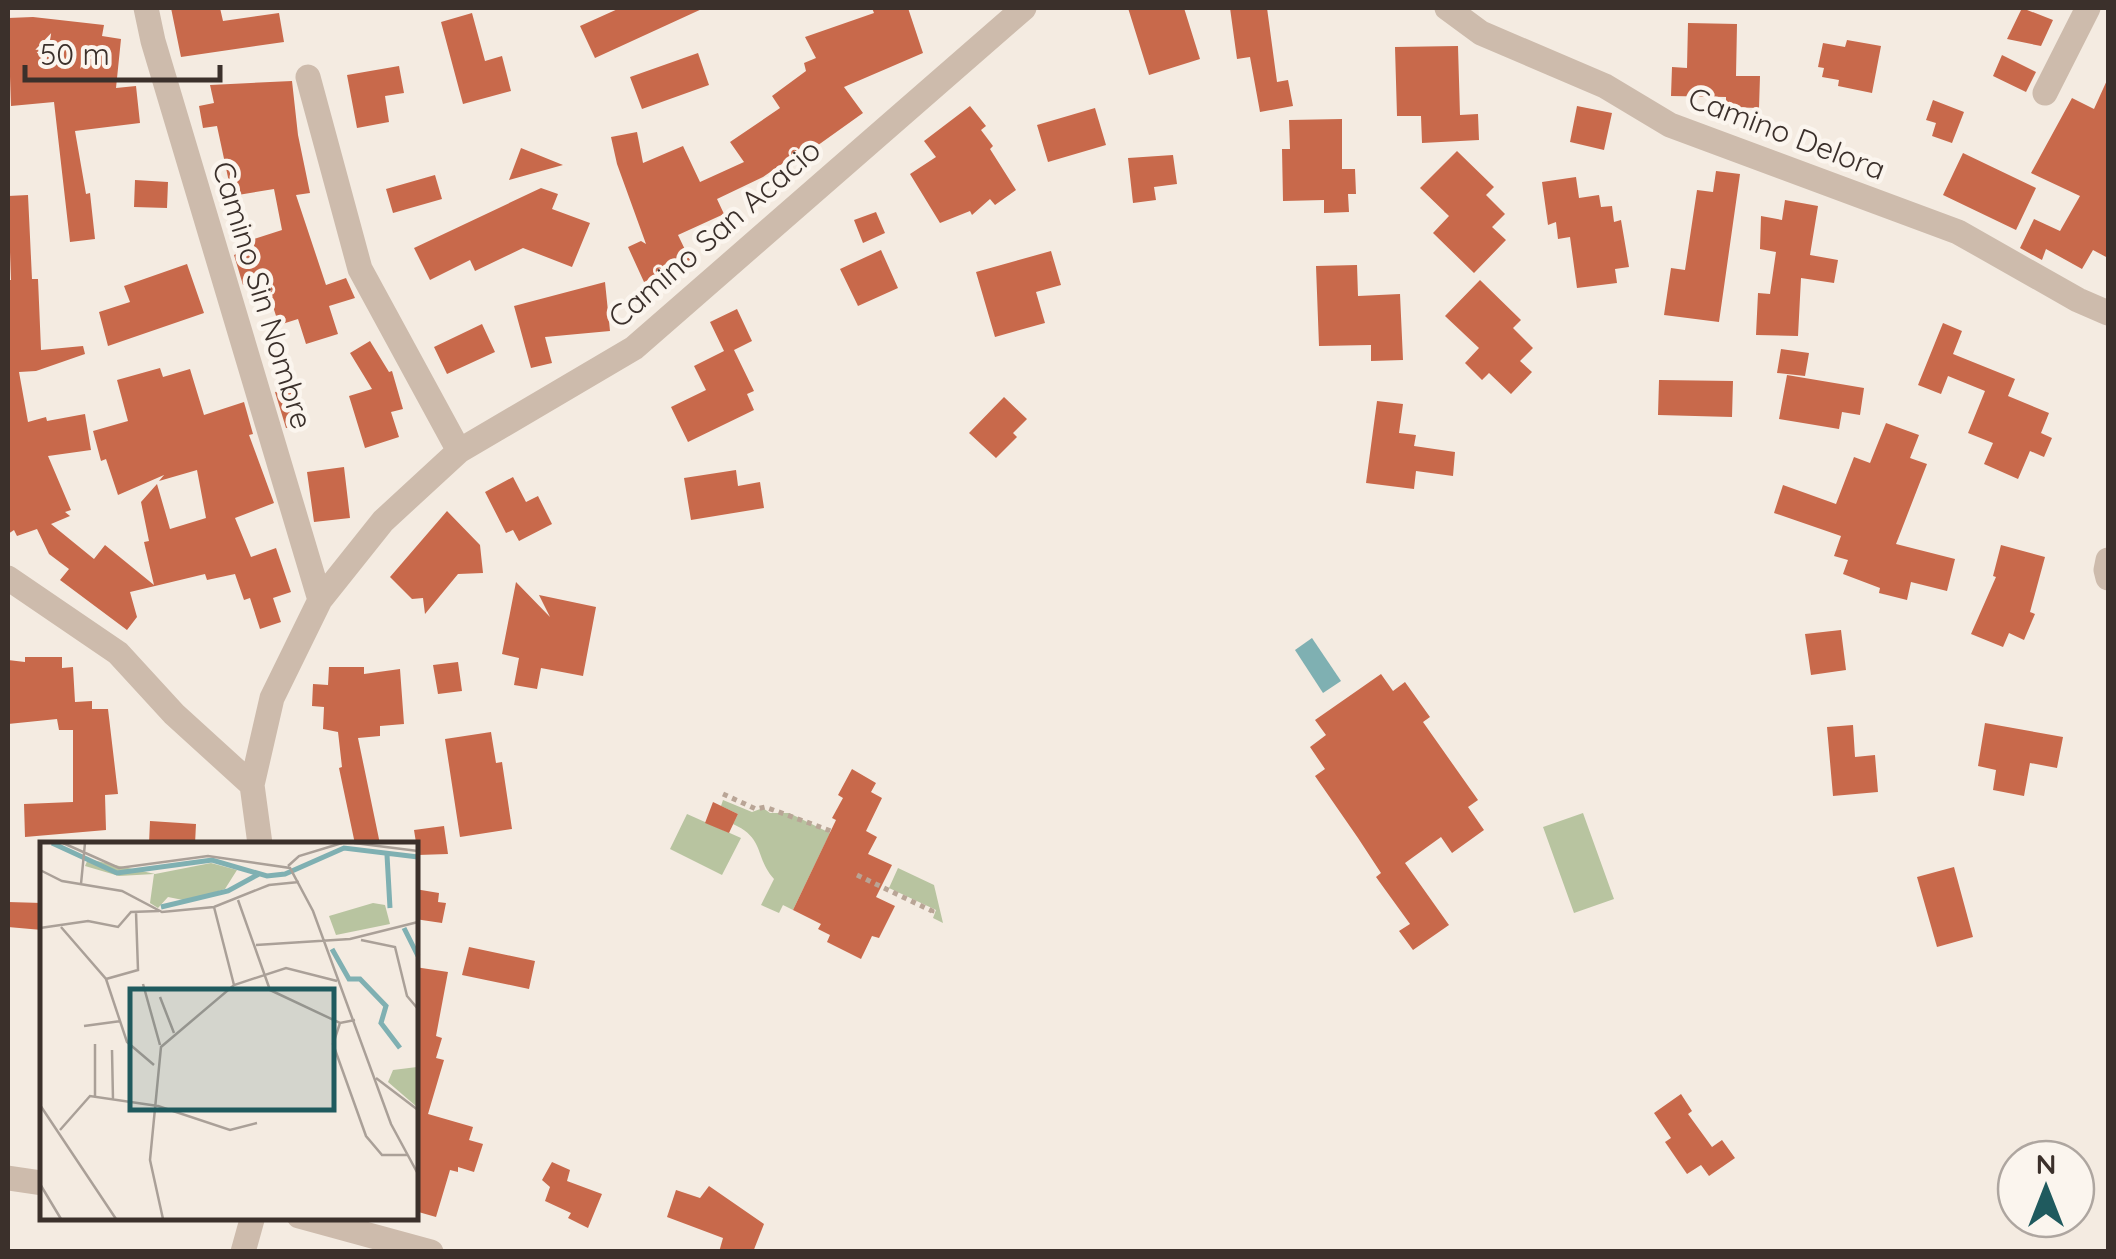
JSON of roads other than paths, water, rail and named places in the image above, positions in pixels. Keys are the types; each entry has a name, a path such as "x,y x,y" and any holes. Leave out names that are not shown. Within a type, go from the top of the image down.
{"street":[{"name":"Camino Sin Nombre","path":"146,8 158,60 320,600"},
{"name":"Camino San Acacio","path":"260,842 252,785 272,698 320,600 382,521 459,451 634,348 1024,8"},
{"name":"Camino Delora","path":"1447,8 1481,34 1606,86 1670,125 1942,225 2108,313"},
{"path":"2045,94 2088,8"},
{"path":"308,77 360,269 459,451"},
{"path":"2108,560 2108,578"},
{"path":"8,578 118,653 174,714 252,785"},
{"path":"8,1178 40,1183"},
{"path":"243,1252 252,1219"},
{"path":"310,1219 432,1252"}],"water":[{"path":"1312,638 1341,681 1323,693 1295,650"}]}
